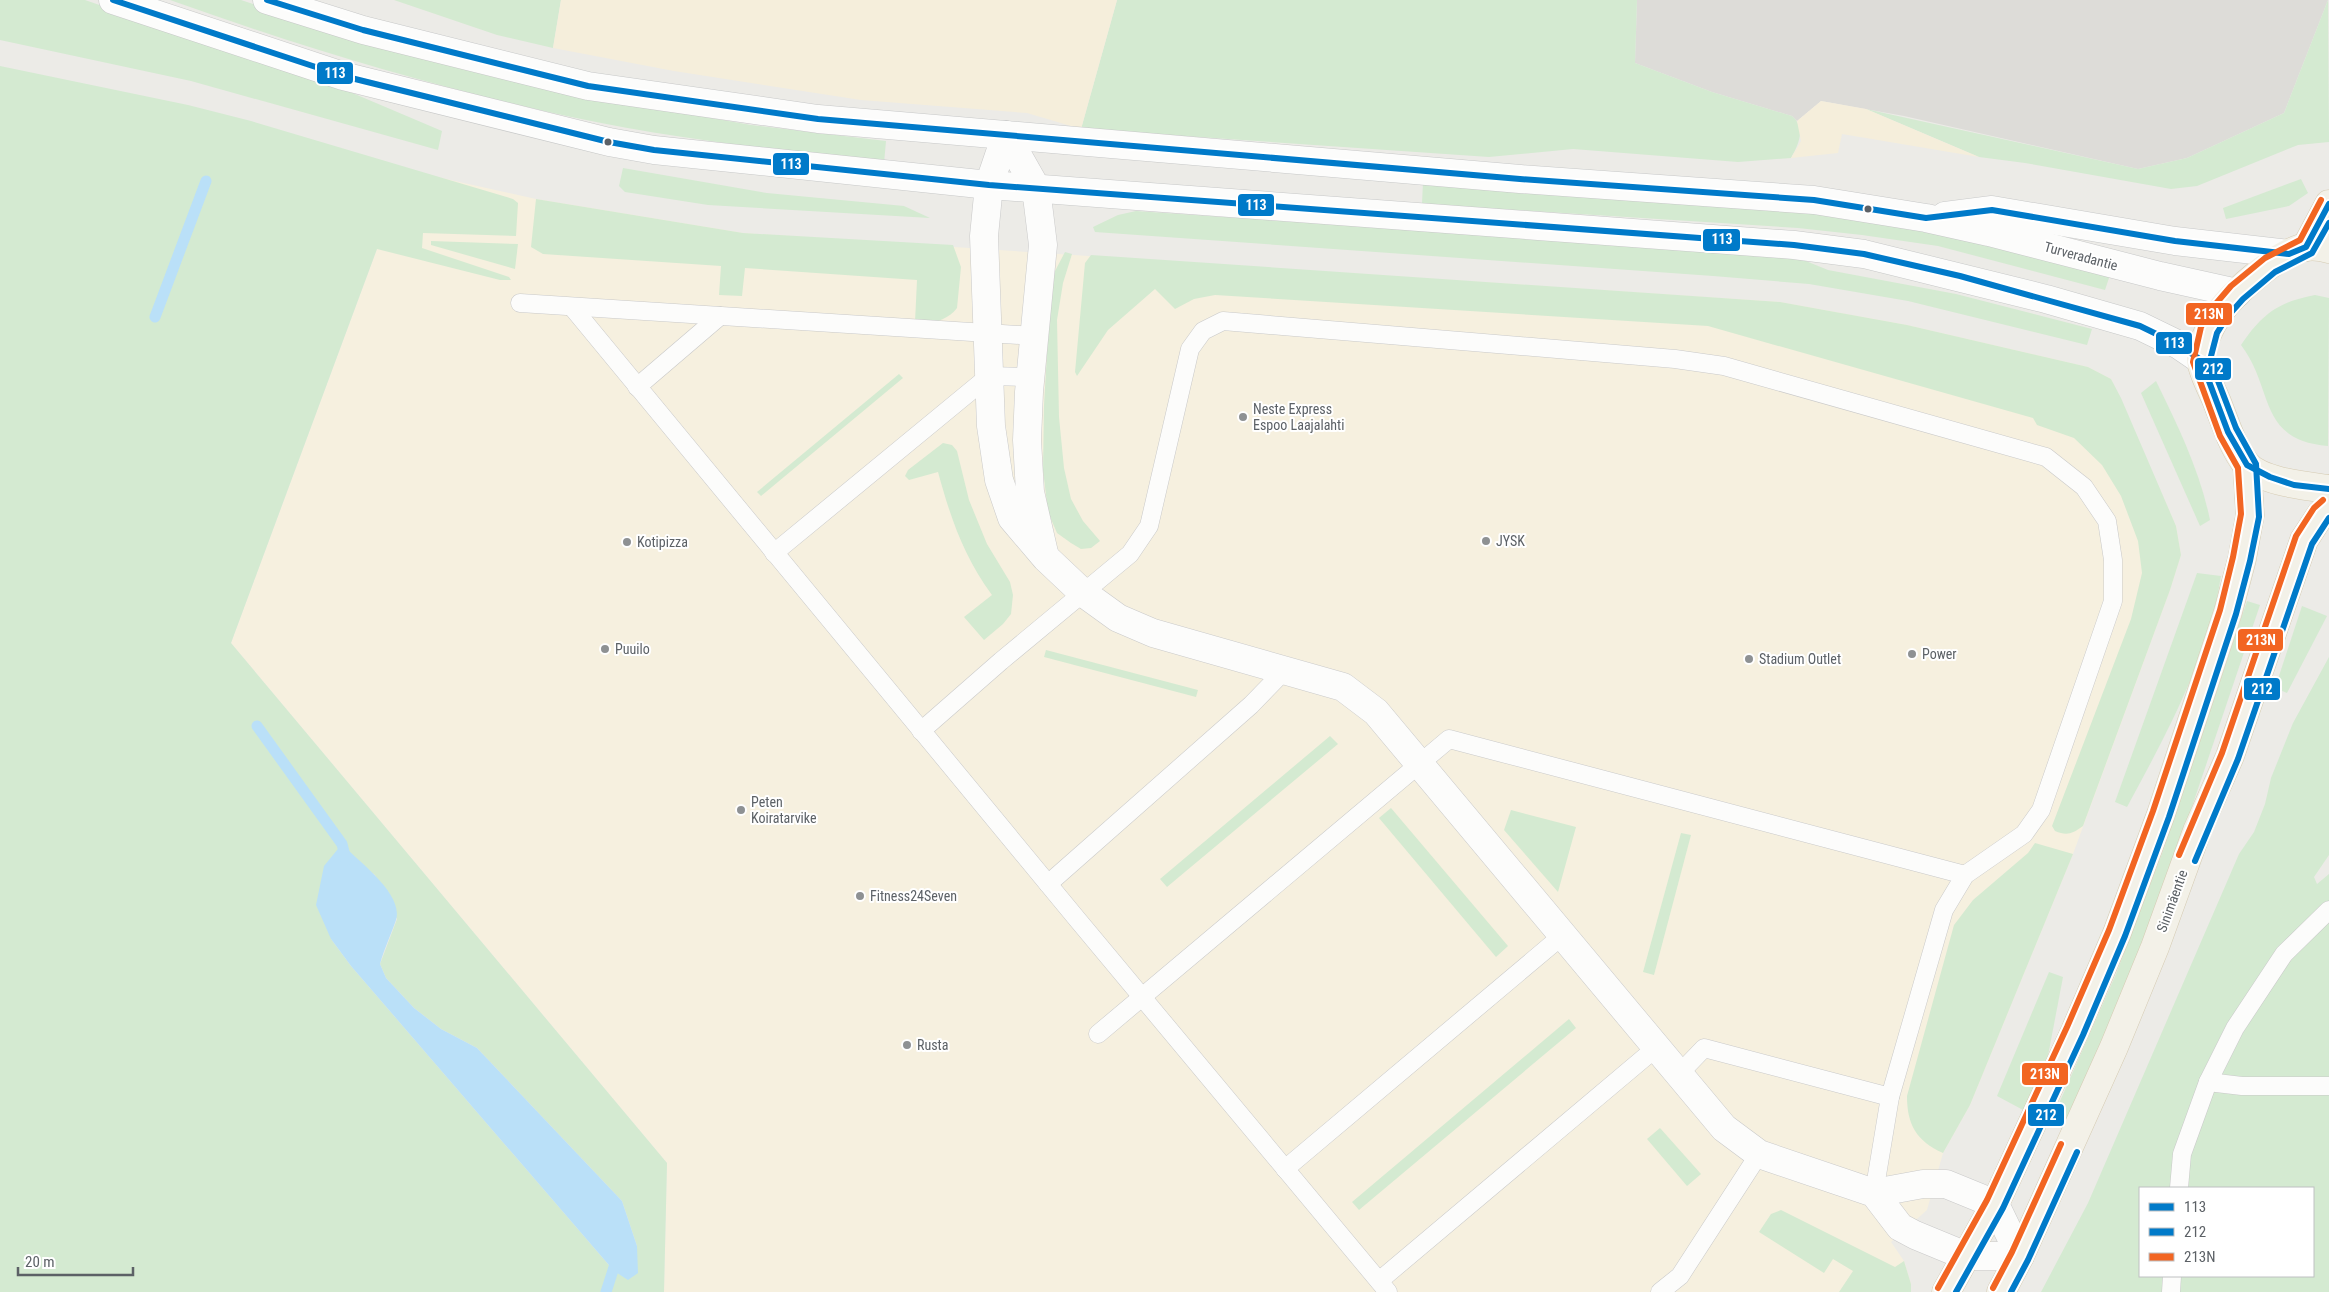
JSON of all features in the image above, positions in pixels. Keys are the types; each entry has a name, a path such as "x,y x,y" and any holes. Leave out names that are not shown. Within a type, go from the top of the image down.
{"main road":[{"path":"113,0 343,76 609,142 654,150 989,185 1794,245 1864,254 2046,298 2140,326 2180,345 2201,360 2228,432 2247,465 2250,515 2242,559 2228,612 2161,814 2101,970 1995,1204 1946,1292"},
{"name":"Turveradantie","path":"267,0 363,30 588,86 818,119 1511,178 1814,200 1926,218 1989,232 2160,276 2237,293"},
{"path":"1006,135 989,185 984,236 991,426 999,480 1012,518 1046,558 1082,592 1118,618 1153,633 1343,687 1376,712 1724,1128 1759,1154 1874,1194 1923,1184 1946,1184 1995,1204 2020,1256 1966,1256 1900,1227 1874,1194"},
{"path":"1006,135 1036,188 1043,245 1030,377 1027,440 1030,492 1046,558"},
{"path":"2201,360 2209,330 2220,312 2237,293 2270,265 2308,250 2329,204"},
{"name":"Turveradantie","path":"1926,218 1992,210 2175,241 2308,250"},
{"path":"2247,465 2270,477 2294,485 2329,489"},
{"name":"Sinimäentie","path":"2001,1292 2020,1256 2114,1047 2197,831 2230,756 2304,540 2321,514 2329,506"}],"lane":[{"path":"520,303 1034,336"},
{"path":"572,307 1141,997 1384,1286 1657,1047"},
{"path":"637,387 720,316"},
{"path":"921,731 1082,592 1130,554 1148,526 1190,349 1203,331 1223,321 1675,359 1724,366 2046,457 2084,487 2107,521 2113,560 2113,601 2041,810 2024,834 1965,875 1944,910 1890,1097 1874,1194"},
{"path":"774,553 989,376 1030,377"},
{"path":"1048,884 1251,705 1284,671"},
{"path":"1098,1034 1449,739 1965,875"},
{"path":"2179,1187 2182,1154 2208,1082 2235,1028 2284,954 2329,910"},
{"path":"1285,1169 1563,935"},
{"path":"1679,1074 1704,1048 1890,1097"},
{"path":"2208,1082 2242,1086 2329,1086"},
{"path":"1660,1292 1680,1276 1759,1154"},
{"path":"2171,1292 2172,1277"}],"shaded area":[{"path":"1637,0 2328,0 2284,113 2187,158 2138,169 1904,116 1821,101 1797,121 1792,116 1712,92 1635,63"},
{"path":"410,171 536,199 743,233 1780,302 1907,325 2088,367 2111,379 2176,526 2181,555 2170,590 2073,854 1970,1105 1943,1153 1927,1210 1891,1242 1904,1261 1911,1284 1911,1292 664,1292 667,1163 231,643 377,249"}],"green space":[{"path":"0,0 85,0 343,89 442,131 438,150 191,81 0,40"},
{"path":"170,0 241,0 303,21 627,103 751,125 886,141 884,163 671,135 544,111 402,75 262,32"},
{"path":"394,0 561,0 553,48 497,35"},
{"path":"1117,0 1637,0 1635,63 1712,92 1792,116 1799,126 1799,142 1791,158 1738,162 1573,149 1489,157 1081,129"},
{"path":"2328,0 2329,142 2298,145 2197,186 2171,189 2025,163 1979,157 1866,109 2138,169 2187,158 2284,113"},
{"path":"0,66 188,105 251,121 513,199 518,203 516,236 423,233 422,248 509,277 511,280 500,280 377,249 231,643 667,1163 664,1292 0,1292","holes":["363,866 375,875 397,919 380,964 386,978 414,1008 441,1029 477,1048 622,1201 637,1246 628,1279 614,1271 351,966 331,939"]},
{"path":"623,168 767,193 904,206 930,218 708,205 625,192 619,186"},
{"path":"2301,179 2308,193 2289,206 2226,219 2223,208"},
{"path":"1423,182 1868,215 2111,272 2105,290 1938,246 1862,235 1798,228 1422,204"},
{"path":"536,199 743,233 953,245 961,267 957,308 949,316 938,321 915,322 917,280 745,268 742,296 719,295 721,266 543,254 531,247"},
{"path":"1136,211 1778,255 1801,259 1828,270 1956,294 2092,329 2087,345 1908,301 1809,284 1095,232 1093,227 1118,215"},
{"path":"431,241 518,244 515,269 431,245"},
{"path":"1065,252 1072,254 1063,283 1057,320 1059,417 1064,468 1071,499 1083,521 1100,541 1091,548 1081,549 1057,533 1048,512 1043,470 1044,405 1049,319 1054,273"},
{"path":"1091,255 1780,302 1907,325 2088,367 2111,379 2176,526 2181,555 2170,590 2083,826 2066,834 2055,831 2052,826 2131,619 2142,573 2138,541 2121,496 2102,465 2074,438 2037,425 2033,418 1708,326 1215,295 1194,299 1175,309 1155,289 1108,330 1077,376 1075,372 1085,263"},
{"path":"2315,295 2329,298 2328,446 2305,442 2289,434 2278,423 2252,362 2241,345 2256,325 2272,311 2291,301"},
{"path":"899,374 903,378 761,496 757,492"},
{"path":"2156,381 2180,432 2206,502 2210,520 2200,526 2141,393"},
{"path":"943,443 952,445 957,451 969,500 987,544 1010,582 1013,595 1011,614 1003,624 984,640 964,617 992,595 973,566 959,536 938,472 909,480 905,476 908,470"},
{"path":"2197,573 2221,576 2215,607 2196,666 2184,695 2127,807 2115,802"},
{"path":"2247,601 2260,605 2175,857 2128,982 2066,1123 2053,1117 2116,974 2163,851"},
{"path":"2302,606 2327,616 2287,693 2275,688"},
{"path":"1046,650 1198,690 1196,697 1044,657"},
{"path":"2329,657 2329,855 2314,877 2317,884 2329,874 2329,1292 2041,1292 2088,1203 2239,854 2254,832 2265,804 2271,778 2293,723"},
{"path":"1330,736 1338,744 1167,887 1160,879"},
{"path":"1391,808 1508,946 1496,957 1379,818"},
{"path":"1511,810 1576,827 1558,892 1504,830"},
{"path":"1681,833 1691,835 1654,975 1643,972"},
{"path":"2035,843 2073,854 1970,1105 1943,1153 1926,1143 1915,1130 1909,1115 1907,1096 1954,925 1973,900 2028,853"},
{"path":"2049,972 2063,977 2047,1061 2025,1111 1997,1096"},
{"path":"1569,1019 1576,1028 1359,1210 1352,1202"},
{"path":"1660,1128 1701,1174 1687,1186 1647,1139"},
{"path":"1781,1210 1895,1267 1904,1261 1911,1284 1911,1292 1839,1292 1853,1271 1833,1259 1824,1273 1759,1232 1771,1214"}],"sand":[{"path":"561,0 1117,0 1081,129 1027,113 861,100 674,71 553,48"},
{"path":"1821,101 1866,109 1979,157 1842,134 1838,153 1791,158 1801,141 1797,121"}],"water":[{"path":"342,844 387,889 397,910 396,920 380,964 386,978 414,1008 441,1029 477,1048 622,1201 637,1246 638,1273 628,1280 614,1271 351,966 331,939 316,905 324,866"}],"waterway":[{"path":"155,317 206,181"},
{"path":"257,726 342,844 346,860"},
{"path":"606,1292 616,1261 612,1256"}],"transit line":[{"name":"113","path":"113,0 343,76 609,142 654,150 989,185 1794,245 1864,254 1960,276 2140,326 2179,345 2201,360 2228,432 2247,465 2270,477 2294,485 2329,489"},
{"name":"113","path":"267,0 363,30 588,86 818,119 1520,179 1814,200 1926,218 1992,210 2175,241 2289,254 2306,247 2329,204"},
{"name":"213N","path":"1938,1288 1987,1200 2067,1027 2109,930 2153,811 2220,610 2241,514 2238,468 2220,436 2193,362 2201,327 2213,307 2231,286 2265,258 2300,240 2321,200"},
{"name":"212","path":"1956,1292 2003,1208 2083,1035 2125,936 2169,817 2236,614 2259,517 2256,464 2236,428 2210,360 2217,333 2227,317 2243,299 2275,272 2312,253 2329,223"},
{"name":"213N","path":"2179,855 2222,753 2296,536 2314,508 2323,500"},
{"name":"212","path":"2195,861 2238,759 2312,544 2329,518"},
{"name":"213N","path":"1993,1288 2012,1252 2061,1144"},
{"name":"212","path":"2011,1292 2028,1260 2077,1152"}],"place":[{"name":"Neste Express Espoo Laajalahti","path":"1243,417"},
{"name":"JYSK","path":"1486,541"},
{"name":"Kotipizza","path":"627,542"},
{"name":"Puuilo","path":"605,649"},
{"name":"Power","path":"1912,654"},
{"name":"Stadium Outlet","path":"1749,659"},
{"name":"Peten Koiratarvike","path":"741,810"},
{"name":"Fitness24Seven","path":"860,896"},
{"name":"Rusta","path":"907,1045"}]}
